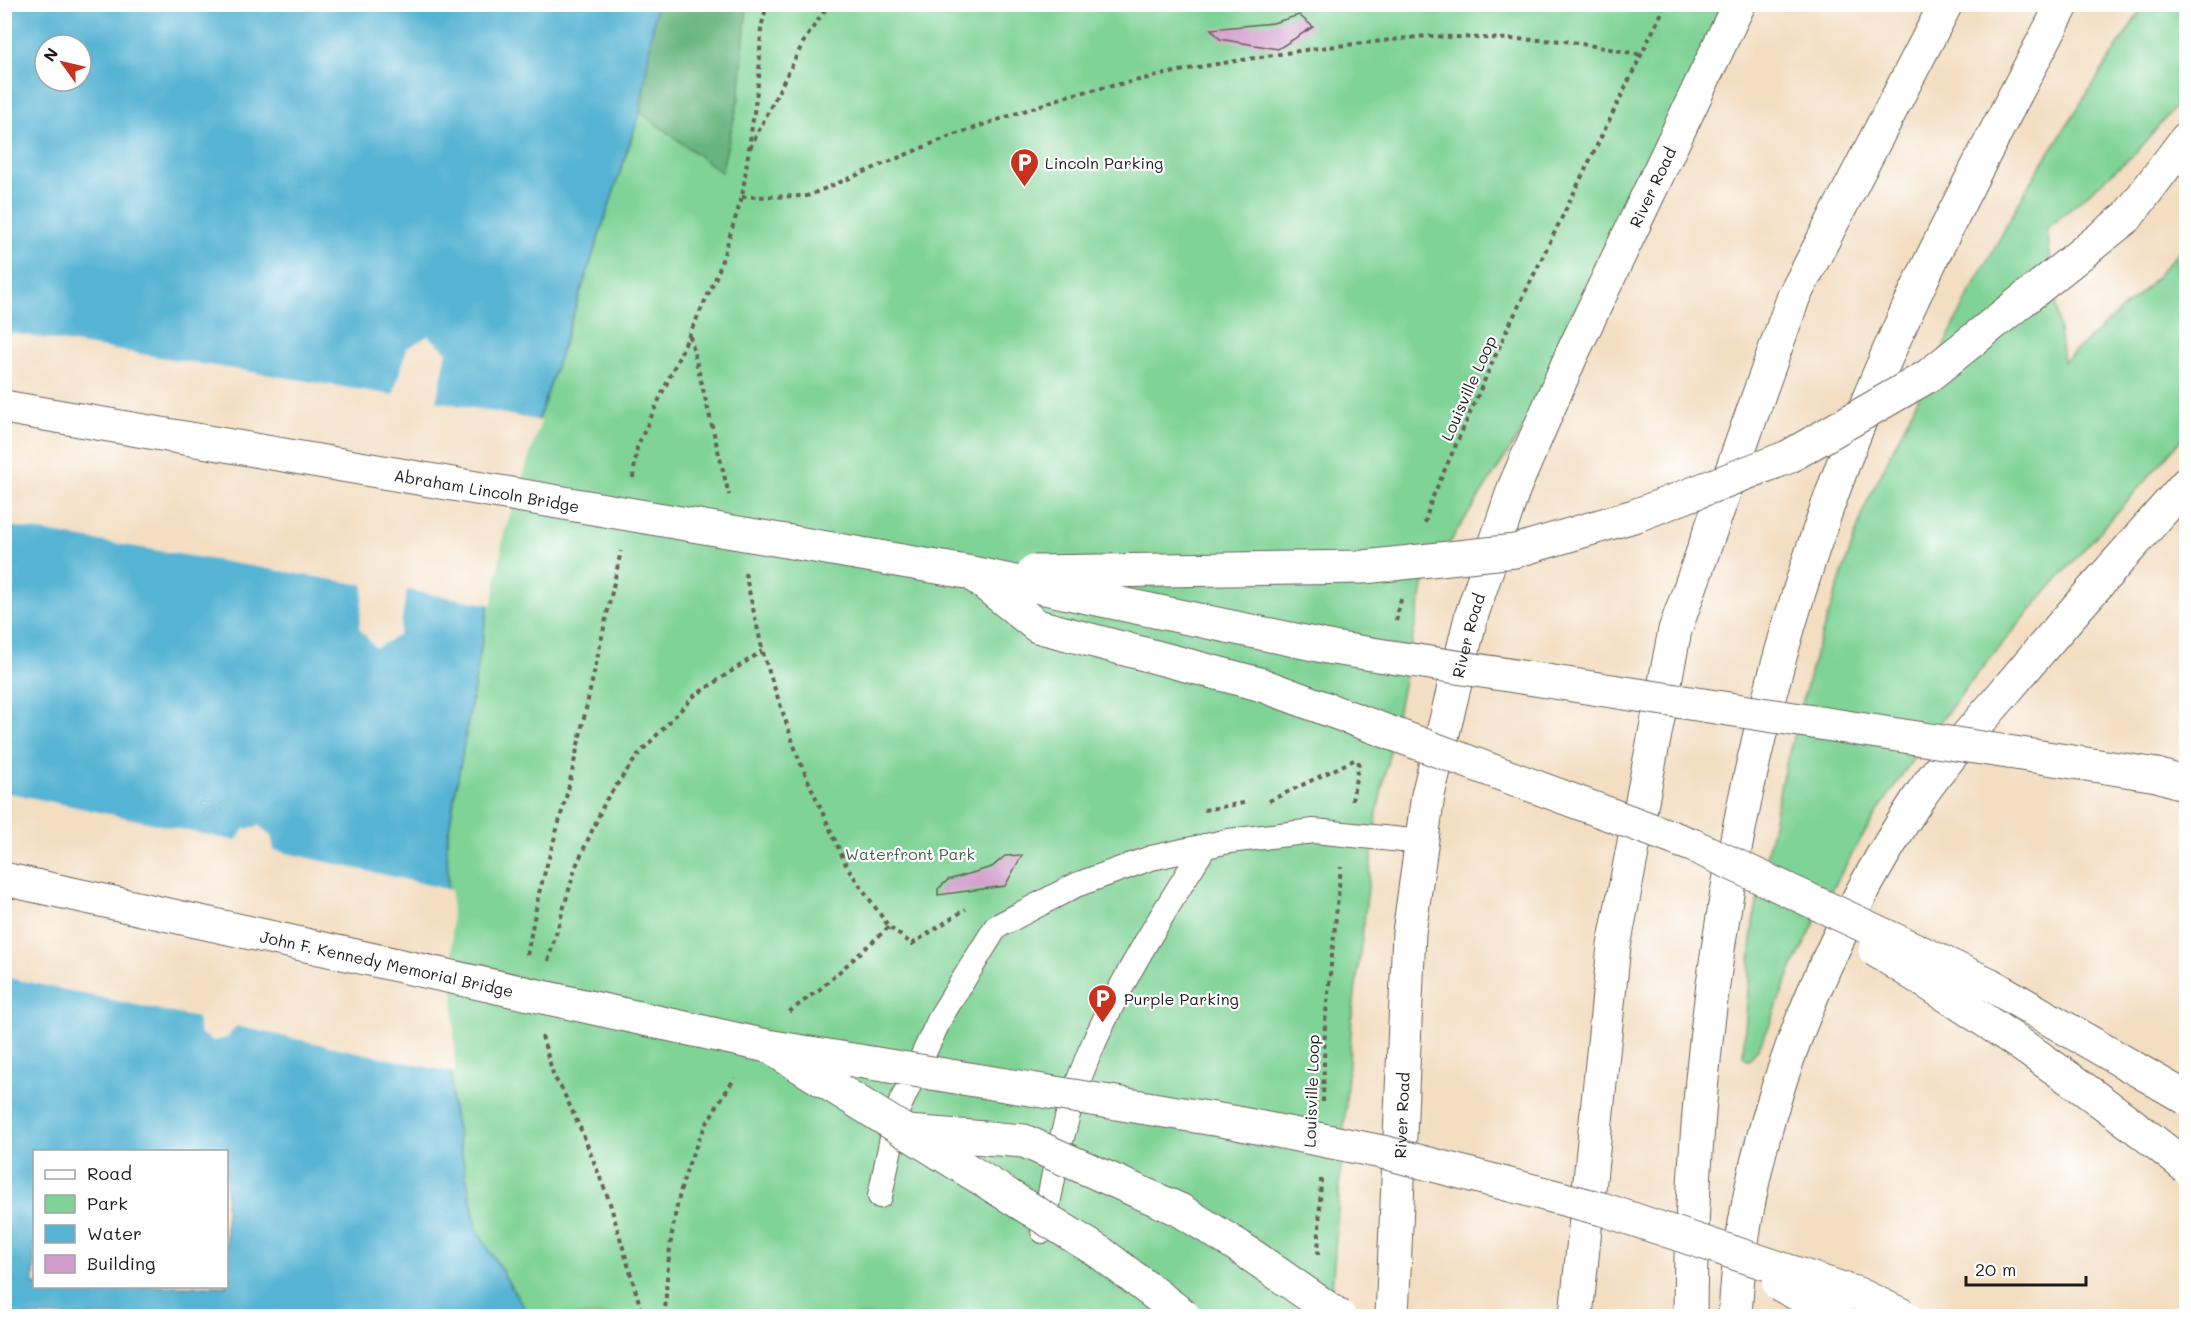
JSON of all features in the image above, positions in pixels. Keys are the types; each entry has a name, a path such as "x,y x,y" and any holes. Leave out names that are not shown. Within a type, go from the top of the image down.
{"main road":[{"name":"River Road","path":"1392,1317 1409,933 1428,795 1471,617 1514,488 1572,354 1739,4"},
{"path":"1576,1317 1614,946 1675,630 1794,296 1946,4"},
{"path":"1690,1317 1694,1172 1716,950 1753,756 1779,659 1827,506 1872,392 1947,229 2063,4"},
{"path":"2127,217 2187,139"},
{"path":"972,573 1364,567 1515,551 1637,515 1788,457 1928,376 2127,217 2187,151"},
{"name":"Abraham Lincoln Bridge","path":"4,407 972,573"},
{"path":"1735,1317 1753,1185 1772,1109 1821,979 1878,865 1920,797 1975,727 2187,484"},
{"path":"972,573 1333,648 2172,779"},
{"path":"972,573 1036,626 1259,684 1692,845 1989,984 2187,1098"},
{"path":"1740,867 2002,1030 2120,1113 2187,1167"},
{"name":"John F. Kennedy Memorial Bridge","path":"4,879 767,1046 1232,1122 1387,1153 1541,1191 1714,1247"},
{"path":"767,1046 1101,1253 1184,1317"},
{"path":"903,1132 1024,1141 1180,1210 1238,1246 1339,1317"},
{"path":"1714,1247 1837,1317"},
{"path":"1714,1247 1858,1294 1904,1317"}],"lane":[{"path":"880,1196 898,1109 941,1016 996,927 1076,885 1151,858 1205,846 1314,831 1422,842"},
{"path":"1043,1231 1058,1148 1089,1054 1145,942 1205,846"}],"path":[{"path":"632,490 636,447 718,273 742,197 759,77 761,28 767,4"},
{"path":"748,152 804,41 829,4"},
{"name":"Louisville Loop","path":"1422,530 1431,501 1505,334 1603,129 1666,4"},
{"path":"742,197 807,196 948,137 1070,95 1198,67 1311,49 1427,36 1566,41 1642,55"},
{"path":"690,335 730,502"},
{"path":"526,961 539,893 568,790 622,546"},
{"path":"745,571 762,651 799,760 847,867 889,927 820,989 782,1017"},
{"path":"1395,623 1404,591"},
{"path":"544,972 576,866 606,800 638,755 694,696 762,651"},
{"path":"1352,802 1360,758"},
{"name":"Louisville Loop","path":"1323,1105 1325,1023 1341,866"},
{"path":"539,1027 554,1077 572,1110 609,1200 643,1317"},
{"path":"664,1317 666,1276 675,1216 686,1174 696,1145 738,1073"},
{"path":"1318,1258 1321,1176"}],"green space":[{"name":"Waterfront Park","path":"656,5 1738,5 1572,354 1424,582 1377,813 1352,1019 1330,1316 529,1316 477,1230 452,1105 447,840 501,533 640,112"},
{"path":"656,5 747,5 739,98 721,172 640,112"},
{"path":"2144,5 2186,5 2186,93 2138,151 2047,229 2063,362 2144,290 2186,244 2186,434 1994,653 1923,745 1862,836 1837,880 1791,971 1762,1040 1749,1060 1743,1056 1753,923 1782,779 1816,651 1866,504 1970,293 2031,181"}],"water":[{"path":"5,5 656,5 640,112 501,533 447,840 452,1105 477,1230 529,1316 5,1316"}],"pier":[{"path":"5,332 393,395 407,348 428,336 447,352 436,401 541,421 504,533 492,605 407,590 399,635 376,648 359,628 364,585 4,525"},
{"path":"5,792 236,841 244,829 259,826 271,835 274,850 451,890 455,1073 236,1026 227,1038 213,1041 200,1033 197,1018 5,977"}],"building":[{"path":"1299,15 1313,27 1278,49 1220,39 1211,29 1273,23"},
{"path":"1022,855 1005,886 938,895 938,889 948,880 992,867 1005,856"}],"place":[{"name":"Lincoln Parking","path":"1024,188"},
{"name":"Purple Parking","path":"1103,1024"}]}
